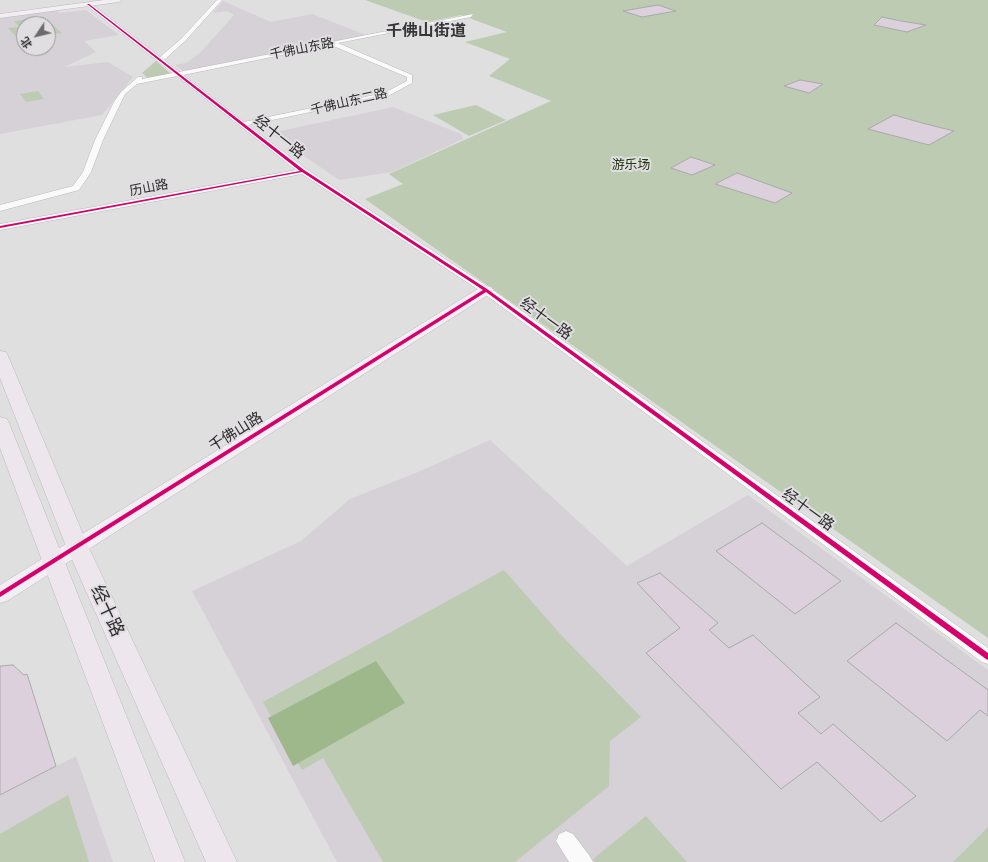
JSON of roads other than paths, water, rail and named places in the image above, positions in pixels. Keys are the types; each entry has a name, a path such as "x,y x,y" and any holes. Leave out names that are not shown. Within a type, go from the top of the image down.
{"highway":[{"name":"经十路","path":"0,356 77,546 222,862"},
{"name":"经十路","path":"0,423 170,862"}],"main road":[{"path":"0,16 118,0"},
{"name":"千佛山路","path":"0,595 486,290"}],"street":[{"path":"160,59 183,40 220,0"},
{"name":"经十一路","path":"88,4 303,171 486,290 988,657"},
{"name":"千佛山东路","path":"134,83 471,15"},
{"name":"千佛山东二路","path":"243,124 386,95 410,82 410,76 332,43"},
{"path":"0,208 76,188 87,172 111,113 123,93 144,75"},
{"name":"历山路","path":"0,227 303,171"},
{"path":"566,841 582,862"}],"district":[{"name":"千佛山街道","path":"426,31"}],"park label":[{"name":"游乐场","path":"631,165"}]}
